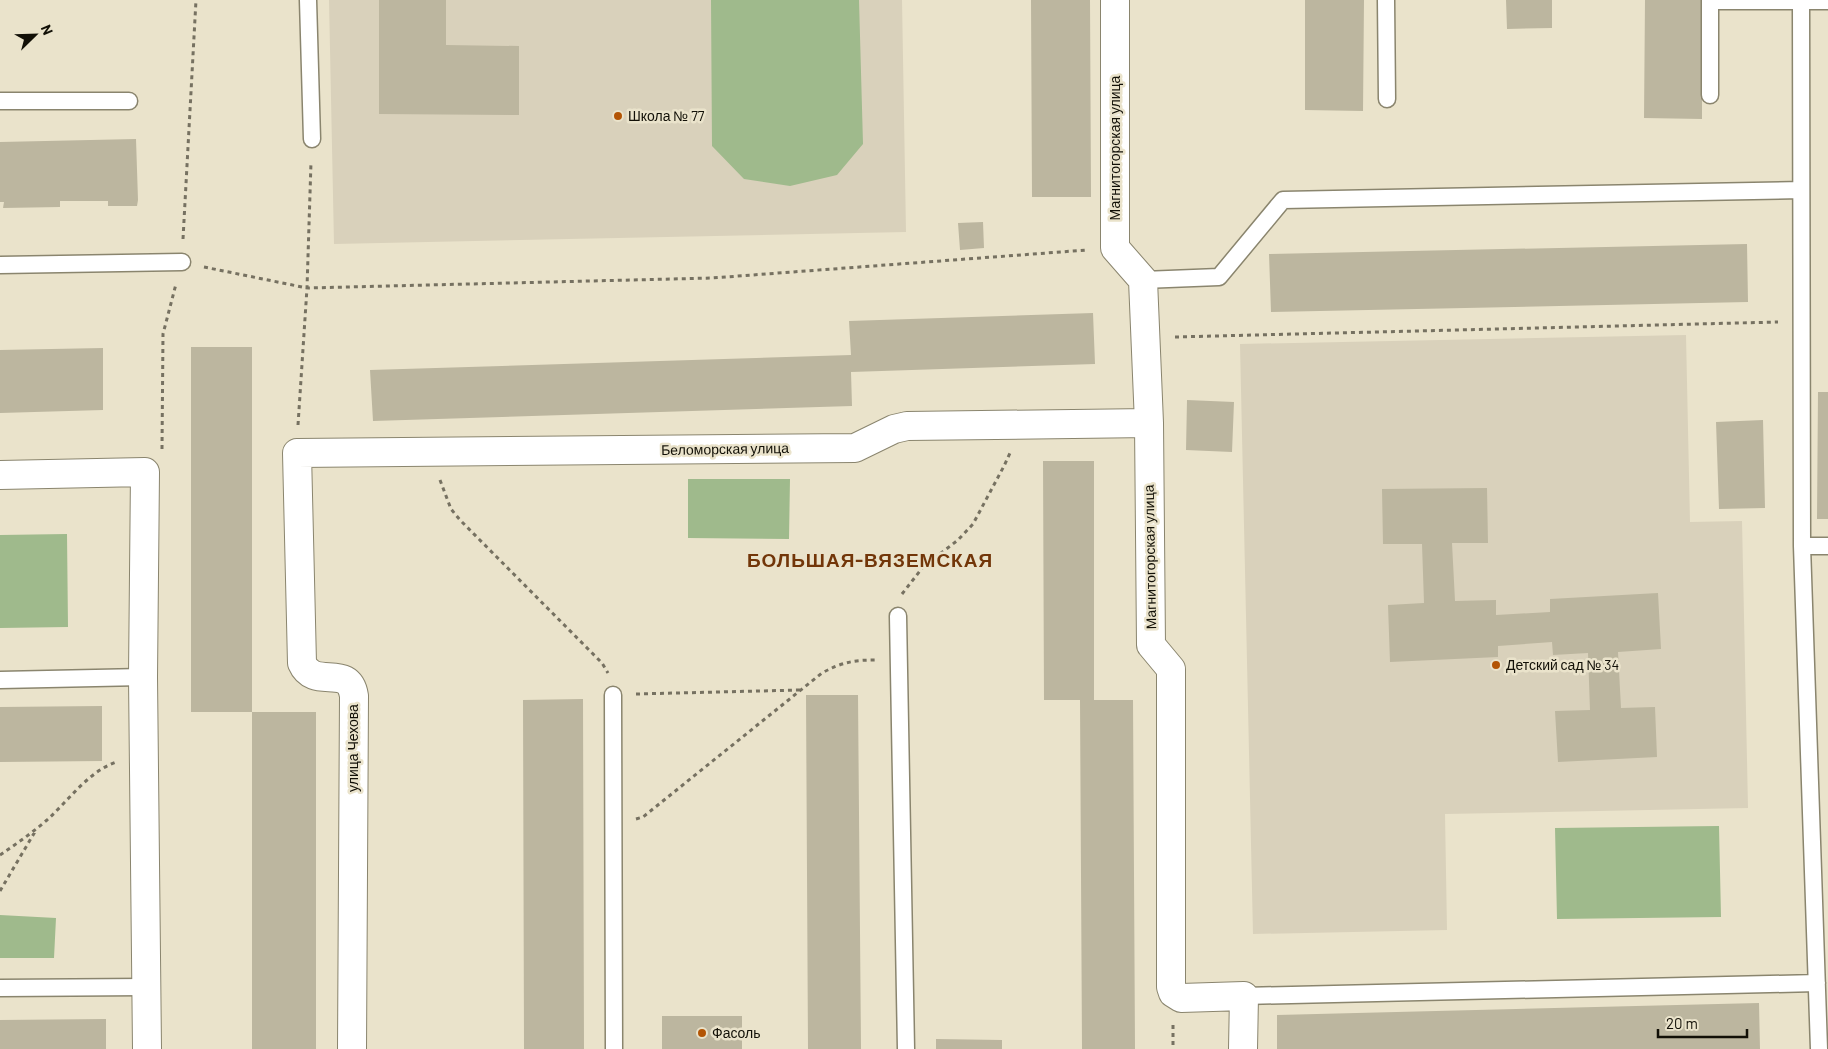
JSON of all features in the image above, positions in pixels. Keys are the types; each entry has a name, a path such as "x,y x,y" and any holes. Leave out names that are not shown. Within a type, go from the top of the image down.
{"street":[{"name":"Магнитогорская улица","path":"1114,0 1115,248"},
{"path":"1115,248 1143,280"},
{"name":"Магнитогорская улица","path":"1143,280 1148,423 1151,645 1171,669 1171,987 1173,993 1181,998 1244,996"},
{"name":"Беломорская улица","path":"297,453 855,448 894,429 907,426 1148,423"},
{"name":"улица Чехова","path":"297,453 302,663 304,669 313,677 344,679 350,682 354,696 352,1049"},
{"path":"0,475 145,472 144,758 147,1049"},
{"path":"1243,1049 1244,996"}],"lane":[{"path":"308,0 312,139"},
{"path":"1386,0 1387,99"},
{"path":"1710,95 1710,0 1828,1"},
{"path":"1801,2 1802,546 1820,1049"},
{"path":"0,101 129,101"},
{"path":"1143,280 1219,277 1283,200 1801,190"},
{"path":"0,265 182,262"},
{"path":"1802,546 1828,546"},
{"path":"898,616 906,1049"},
{"path":"0,680 144,677"},
{"path":"613,695 614,1049"},
{"path":"1244,996 1817,982"},
{"path":"0,988 146,987"}],"path":[{"path":"145,472 162,455 163,334 182,262 196,0"},
{"path":"297,453 307,288 312,139"},
{"path":"182,262 307,288 712,278 1115,248"},
{"path":"1146,338 1802,321"},
{"path":"898,616 902,592 923,567 958,540 973,524 1010,452 1011,425"},
{"path":"434,452 441,487 451,509 602,663 608,672 613,695 800,690"},
{"path":"613,819 634,820 643,817 800,690 822,673 838,664 855,660 898,660"},
{"path":"0,855 38,828 105,766 120,761 144,758"},
{"path":"0,891 38,828"}],"shaded area":[{"name":"Школа № 77","path":"329,0 902,0 906,232 334,244"},
{"name":"Детский сад № 34","path":"1686,335 1690,522 1742,521 1748,808 1445,814 1447,930 1253,934 1240,344"}],"green space":[{"path":"711,0 859,0 863,144 837,175 790,186 744,179 712,146"},
{"path":"688,479 790,479 789,539 688,538"},
{"path":"67,534 68,627 0,628 0,535"},
{"path":"1719,826 1721,917 1557,919 1555,828"},
{"path":"0,915 56,918 54,958 0,958"}],"building":[{"path":"379,0 446,0 446,45 519,46 519,115 379,114"},
{"path":"1031,0 1090,0 1091,197 1032,197"},
{"path":"1305,0 1364,0 1363,111 1305,110"},
{"path":"1506,0 1552,0 1552,28 1507,29"},
{"path":"1645,0 1702,0 1702,119 1644,118"},
{"path":"136,139 137,206 108,206 108,201 60,201 60,207 3,208 4,202 0,202 0,142"},
{"path":"983,222 984,248 960,250 958,223"},
{"path":"1747,244 1748,302 1271,312 1269,254"},
{"path":"1093,313 1095,364 851,372 852,406 373,421 370,370 851,355 849,321"},
{"path":"191,347 252,347 252,712 191,712"},
{"path":"103,348 103,410 0,413 0,350"},
{"path":"1818,392 1828,392 1828,519 1817,519"},
{"path":"1187,400 1234,402 1232,452 1186,450"},
{"path":"1763,420 1765,508 1719,509 1716,422"},
{"path":"1043,461 1094,461 1094,700 1133,700 1135,1049 1082,1049 1080,700 1044,700"},
{"path":"1487,488 1488,543 1452,543 1455,601 1496,600 1496,615 1550,612 1550,599 1658,593 1661,649 1618,652 1621,708 1655,707 1657,757 1558,762 1555,711 1590,710 1588,653 1553,655 1552,642 1498,646 1498,657 1390,662 1388,605 1424,603 1422,544 1383,544 1382,489"},
{"path":"806,695 858,695 861,1049 808,1049"},
{"path":"583,699 584,1049 524,1049 523,700"},
{"path":"102,706 102,761 0,762 0,707"},
{"path":"252,712 316,712 316,1049 252,1049"},
{"path":"1759,1003 1760,1049 1277,1049 1277,1015"},
{"name":"Фасоль","path":"662,1016 742,1016 742,1049 662,1049"},
{"path":"106,1019 106,1049 0,1049 0,1020"},
{"path":"936,1039 1002,1040 1002,1049 936,1049"}],"place":[{"name":"Школа № 77","path":"618,116"},
{"name":"Детский сад № 34","path":"1496,665"},
{"name":"Фасоль","path":"702,1033"}],"district":[{"name":"БОЛЬШАЯ-ВЯЗЕМСКАЯ","path":"870,560"}]}
